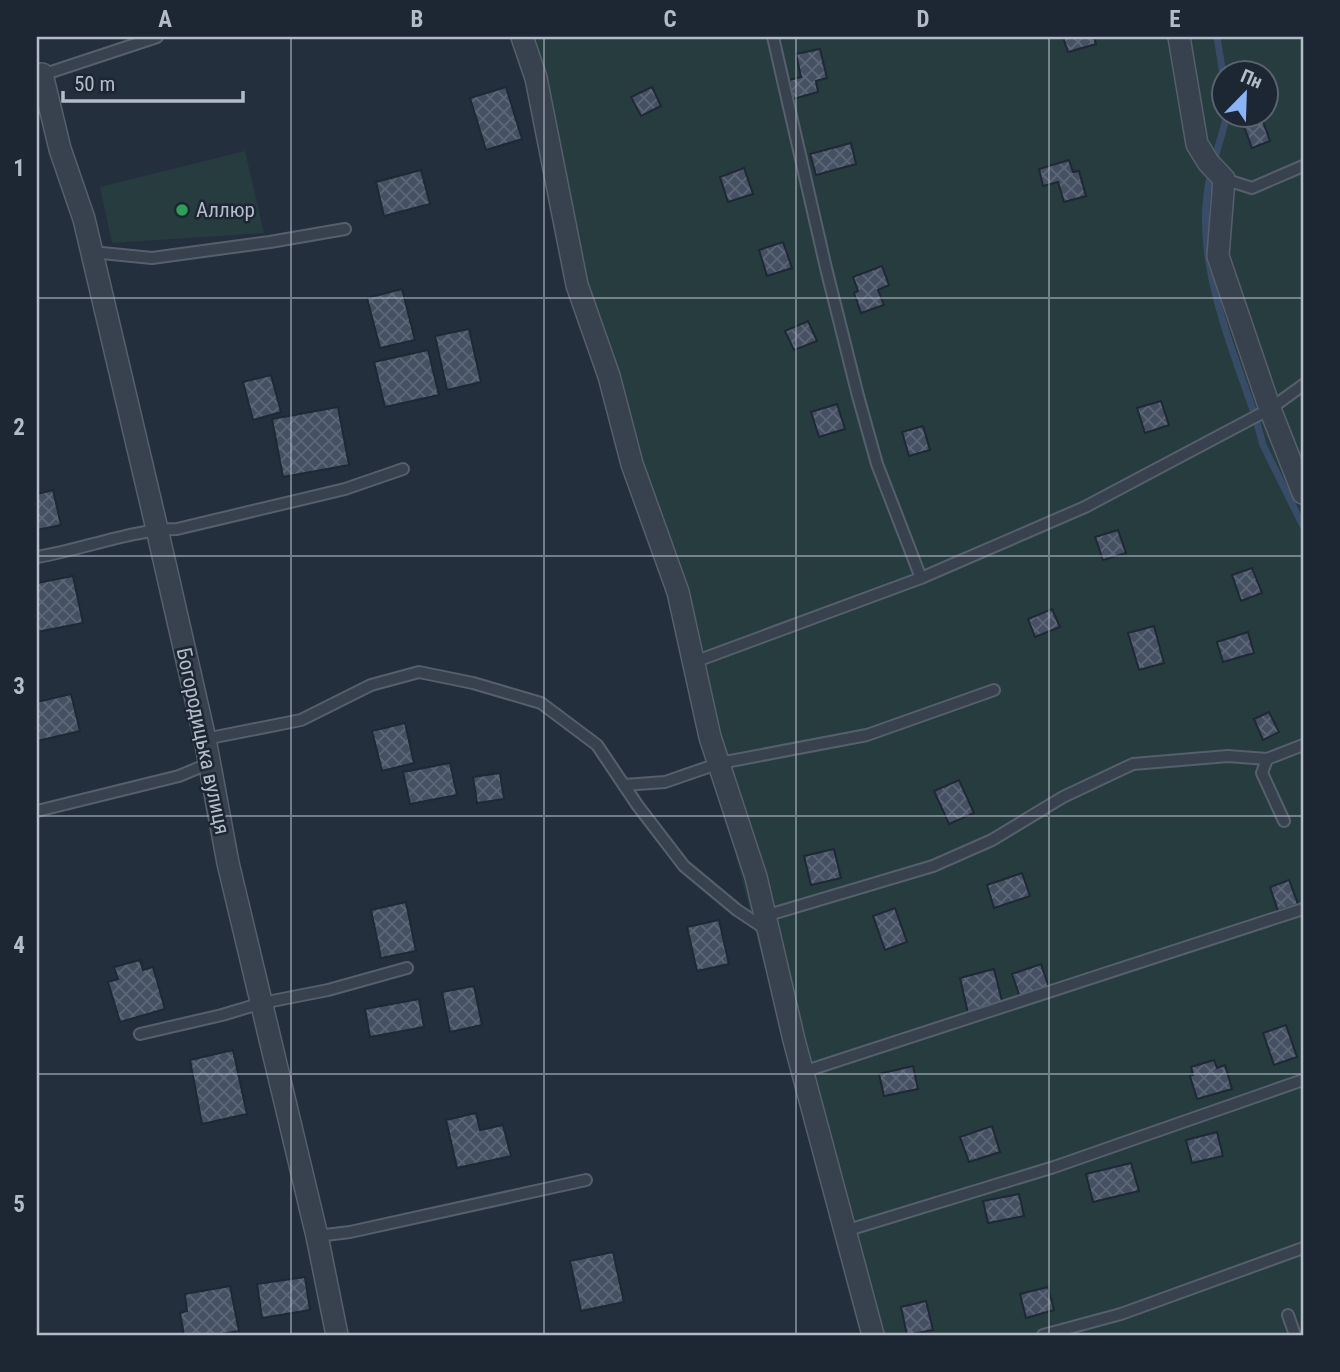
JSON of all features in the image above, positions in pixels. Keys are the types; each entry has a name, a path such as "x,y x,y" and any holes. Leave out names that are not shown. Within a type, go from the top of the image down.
{"street":[{"path":"522,37 536,78 577,285 609,376 632,464 678,592 710,737 756,877 803,1072 873,1335"},
{"path":"1179,37 1197,144 1217,172 1219,256 1270,409 1303,493"},
{"name":"Богородицька вулиця","path":"39,75 92,252 205,739 228,863 317,1236 337,1335"},
{"path":"37,142 60,149"}],"lane":[{"path":"39,75 157,37"},
{"path":"773,37 858,396 877,464 921,578"},
{"path":"1217,172 1252,188 1303,166"},
{"path":"92,252 152,258 345,229"},
{"path":"694,662 921,578 1084,507 1270,409 1303,385"},
{"path":"37,557 72,551 157,529 177,529 345,489 403,469"},
{"path":"205,739 301,720 371,685 419,672 473,683 541,703 597,745 684,866 737,909 767,923 933,866 992,840 1063,797 1133,764 1228,756 1267,759 1303,745"},
{"path":"624,785 665,782 720,763 867,735 995,690"},
{"path":"1267,759 1262,773 1284,821"},
{"path":"37,811 178,776 210,763"},
{"path":"803,1072 1303,909"},
{"path":"140,1034 262,1003 328,990 407,968"},
{"path":"845,1231 1054,1167 1303,1080"},
{"path":"317,1236 350,1232 586,1180"},
{"path":"1042,1335 1121,1314 1303,1248"},
{"path":"1288,1315 1295,1335"}],"green space":[{"path":"512,37 1303,37 1303,1335 860,1335 556,162"},
{"name":"Аллюр","path":"245,151 264,233 112,243 100,187"}],"building":[{"path":"1063,37 1094,37 1096,44 1068,52"},
{"path":"820,49 827,78 816,81 818,92 793,99 789,80 801,77 796,54"},
{"path":"506,87 522,139 486,150 470,98"},
{"path":"652,87 661,106 641,116 631,97"},
{"path":"1245,130 1266,130 1270,141 1252,148"},
{"path":"851,143 856,164 816,175 810,154"},
{"path":"1069,160 1073,172 1079,171 1086,196 1064,202 1058,182 1043,186 1039,169"},
{"path":"744,168 753,194 728,202 720,177"},
{"path":"421,170 430,204 384,216 376,182"},
{"path":"783,242 792,268 767,276 759,250"},
{"path":"882,266 889,285 878,290 884,305 861,313 854,293 858,291 853,277"},
{"path":"402,289 415,340 380,348 367,298"},
{"path":"808,321 817,341 794,350 785,331"},
{"path":"469,329 481,382 447,390 435,336"},
{"path":"428,350 439,395 385,407 374,362"},
{"path":"271,375 281,412 253,420 243,382"},
{"path":"1161,401 1169,425 1145,433 1137,408"},
{"path":"837,404 845,429 819,437 811,412"},
{"path":"338,407 349,465 283,477 272,419"},
{"path":"923,426 930,450 909,456 902,432"},
{"path":"53,490 61,525 37,530 37,494"},
{"path":"1118,530 1126,553 1103,560 1095,537"},
{"path":"1252,568 1262,593 1241,601 1232,575"},
{"path":"73,576 83,623 37,632 37,583"},
{"path":"1052,609 1060,627 1035,637 1028,619"},
{"path":"1154,626 1164,663 1139,670 1128,633"},
{"path":"1248,632 1254,653 1223,662 1217,642"},
{"path":"71,694 80,731 37,741 37,702"},
{"path":"1269,712 1279,732 1263,740 1254,719"},
{"path":"405,723 414,763 382,771 372,731"},
{"path":"450,763 457,795 410,804 403,772"},
{"path":"500,773 504,799 477,803 473,777"},
{"path":"959,780 974,813 949,824 934,791"},
{"path":"834,849 841,878 811,885 804,856"},
{"path":"1022,873 1030,896 994,908 987,885"},
{"path":"1289,880 1298,904 1278,911 1270,887"},
{"path":"406,902 416,951 381,958 371,910"},
{"path":"895,908 907,942 885,950 873,916"},
{"path":"719,920 729,964 697,971 687,927"},
{"path":"140,960 143,970 153,967 165,1009 120,1022 108,982 118,979 114,967"},
{"path":"1041,964 1049,988 1020,997 1012,974"},
{"path":"994,969 1003,1005 968,1013 960,978"},
{"path":"474,986 482,1025 450,1032 442,992"},
{"path":"419,999 424,1027 370,1037 365,1009"},
{"path":"1286,1025 1297,1057 1274,1065 1263,1033"},
{"path":"233,1050 247,1114 202,1124 190,1060"},
{"path":"1214,1060 1217,1068 1225,1065 1232,1089 1197,1099 1190,1076 1193,1075 1191,1067"},
{"path":"913,1066 918,1089 884,1096 879,1074"},
{"path":"476,1113 480,1130 503,1125 511,1156 457,1168 446,1120"},
{"path":"992,1126 1000,1152 969,1162 960,1137"},
{"path":"1217,1132 1223,1156 1192,1163 1186,1140"},
{"path":"1131,1163 1139,1191 1093,1202 1086,1174"},
{"path":"1019,1194 1024,1216 988,1223 983,1201"},
{"path":"613,1252 624,1302 581,1311 570,1261"},
{"path":"305,1277 310,1310 262,1318 257,1284"},
{"path":"230,1286 239,1331 215,1335 184,1335 180,1313 187,1311 185,1294"},
{"path":"1048,1287 1054,1310 1026,1318 1020,1294"},
{"path":"926,1301 933,1330 907,1335 901,1307"}],"waterway":[{"path":"1217,37 1221,60"},
{"path":"1214,161 1223,130"},
{"path":"1211,173 1206,203 1209,264 1224,325 1254,413"},
{"path":"1257,423 1263,445 1303,526"}],"place":[{"name":"Аллюр","path":"182,210"}]}
